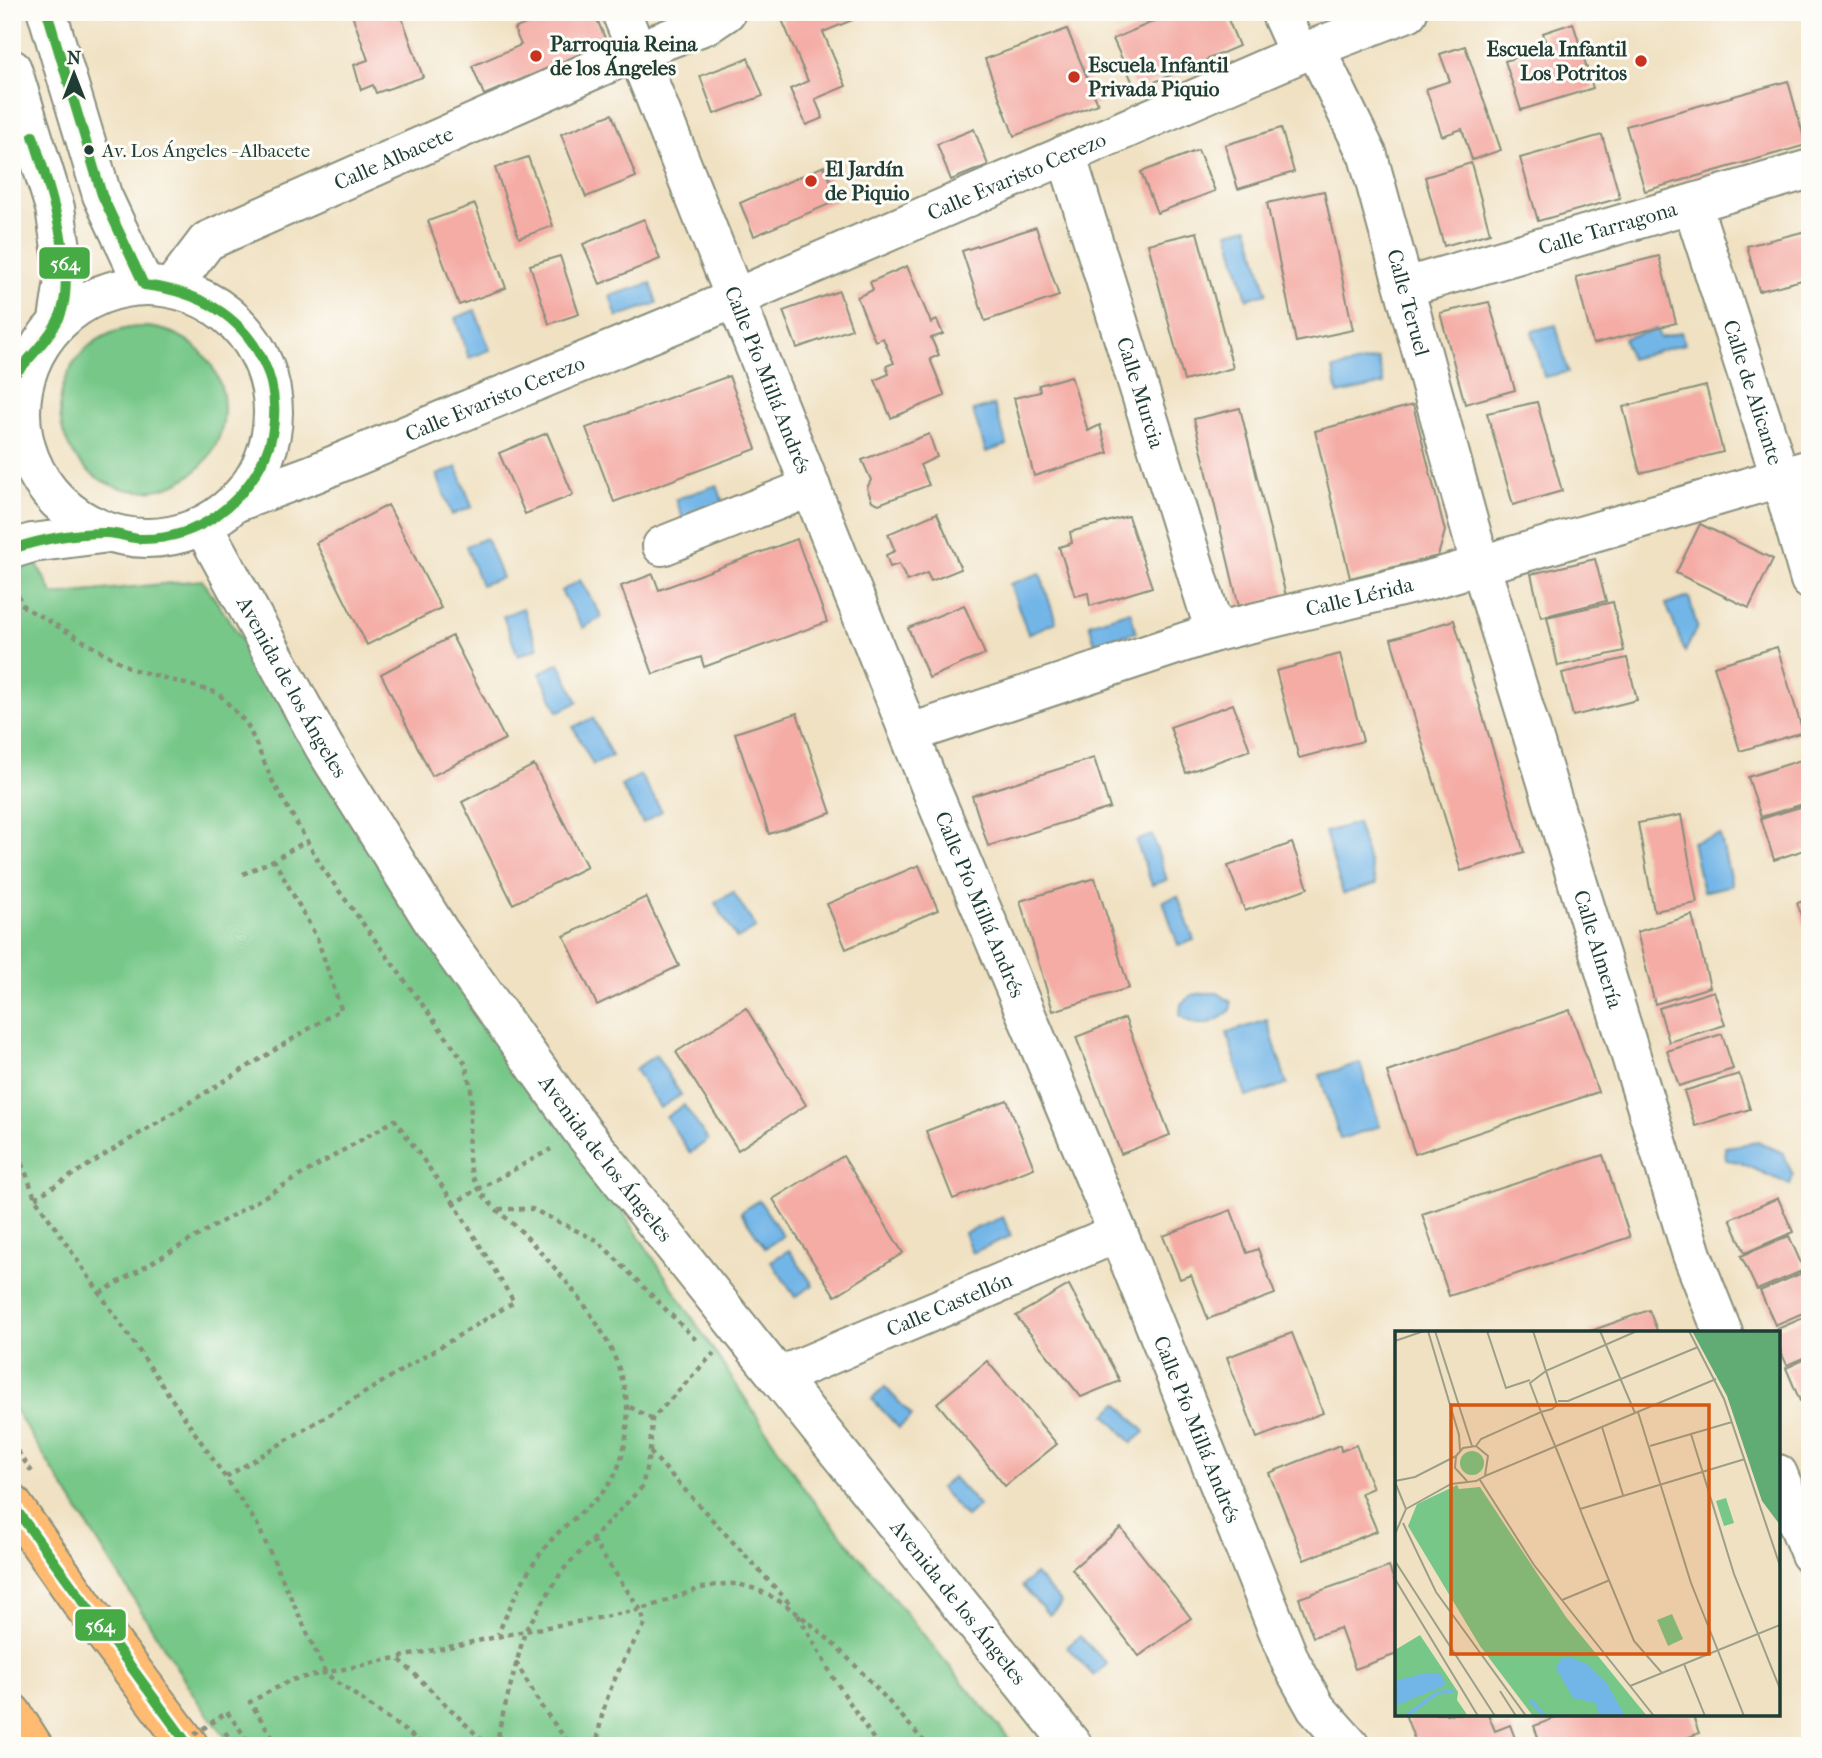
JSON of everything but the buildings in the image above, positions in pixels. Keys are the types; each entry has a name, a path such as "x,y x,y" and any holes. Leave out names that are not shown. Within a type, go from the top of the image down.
{"highway":[{"path":"12,1504 83,1605 189,1746"},
{"path":"83,1605 168,1746"},
{"path":"12,1713 33,1746"}],"street":[{"path":"47,12 102,195 158,286"},
{"name":"Calle Pío Millá Andrés","path":"621,12 932,791 1118,1233 1291,1663 1316,1708 1350,1746"},
{"name":"Calle Albacete","path":"158,286 207,241 636,51 708,24 726,12"},
{"name":"Calle Teruel","path":"1280,12 1308,51 1331,74 1368,156 1480,564"},
{"name":"Calle Evaristo Cerezo","path":"237,502 326,469 736,298 1308,51 1408,12"},
{"path":"12,69 55,208 65,274 58,320"},
{"name":"Calle Murcia","path":"1066,154 1215,632"},
{"name":"Calle Tarragona","path":"1406,287 1810,170"},
{"name":"Calle de Alicante","path":"1692,204 1795,474 1810,580"},
{"path":"158,286 209,301 240,325 262,357 266,370 273,395 273,434 260,471 237,502 203,526 173,537 140,539 109,533 71,514 41,483 24,445 20,402 21,369 58,320 93,298 113,289 158,286"},
{"name":"Calle Lérida","path":"911,733 1215,632 1433,579 1795,474"},
{"path":"662,546 811,487"},
{"name":"Avenida de los Ángeles","path":"203,526 324,747 432,919 582,1131 1073,1746"},
{"path":"12,549 32,542 109,533"},
{"name":"Calle Almería","path":"1480,564 1692,1255 1722,1331"},
{"name":"Calle Castellón","path":"778,1377 1118,1233"},
{"path":"1780,1479 1810,1554"}],"path":[{"path":"12,586 24,607 132,669 218,693 247,724 273,782 323,869 466,1064 471,1090 468,1151 478,1189 583,1303 612,1349 629,1407 619,1463 608,1490 556,1535 516,1589 498,1634"},
{"path":"243,874 306,841"},
{"path":"35,1198 341,1009 317,938 274,860"},
{"path":"100,1293 395,1120 454,1203 514,1302 226,1478"},
{"path":"454,1203 582,1131"},
{"path":"12,1135 35,1198 257,1524 326,1674 426,1746"},
{"path":"498,1209 532,1209 598,1241 712,1356"},
{"path":"498,1746 499,1729 525,1631 562,1571 642,1487 650,1451 652,1419 739,1327"},
{"path":"629,1407 652,1419"},
{"path":"650,1451 795,1609 878,1690 929,1746"},
{"path":"592,1540 640,1609 645,1624 613,1677 599,1726 597,1746"},
{"path":"278,1746 250,1702 291,1680 399,1660 498,1634 640,1609 709,1587 734,1584 795,1609 833,1677 878,1746"},
{"path":"399,1660 488,1746"},
{"path":"516,1661 541,1706 571,1746"},
{"path":"178,1746 228,1712 252,1746"}],"green space":[{"path":"142,327 173,333 200,351 218,378 224,409 218,440 200,467 173,485 142,491 111,485 84,467 66,440 60,409 66,378 84,351 111,333"},
{"path":"36,562 53,595 202,580 439,931 807,1493 1015,1746 232,1746 199,1703 12,1405 12,574"}],"water":[{"path":"1248,227 1267,293 1247,299 1228,232"},
{"path":"651,283 657,303 617,317 610,296"},
{"path":"475,310 490,350 469,358 455,318"},
{"path":"1556,325 1568,372 1544,377 1532,331"},
{"path":"1657,329 1660,338 1681,332 1685,344 1630,359 1624,338"},
{"path":"1378,359 1384,384 1338,394 1333,369"},
{"path":"994,405 1007,445 986,452 973,411"},
{"path":"457,467 472,507 452,515 437,475"},
{"path":"717,485 724,505 683,519 676,499"},
{"path":"486,538 502,578 481,585 466,546"},
{"path":"1040,573 1056,622 1028,634 1010,584"},
{"path":"580,580 602,617 583,628 561,591"},
{"path":"1689,597 1697,627 1685,652 1666,604"},
{"path":"523,608 538,648 518,656 503,616"},
{"path":"1130,611 1136,632 1095,644 1089,624"},
{"path":"559,663 578,702 558,712 540,673"},
{"path":"593,718 612,756 593,765 573,727"},
{"path":"640,775 662,811 643,823 621,786"},
{"path":"1357,823 1376,884 1343,894 1325,832"},
{"path":"1152,835 1167,880 1152,885 1136,841"},
{"path":"1720,835 1732,885 1703,892 1692,842"},
{"path":"733,892 756,928 737,939 715,903"},
{"path":"1178,896 1194,940 1178,945 1163,901"},
{"path":"1218,993 1231,1002 1231,1010 1206,1024 1193,1023 1180,1015 1181,1004 1192,995"},
{"path":"1267,1020 1287,1084 1246,1097 1227,1033"},
{"path":"656,1055 681,1095 660,1108 635,1069"},
{"path":"1360,1063 1380,1126 1340,1139 1320,1075"},
{"path":"684,1105 708,1140 690,1153 666,1117"},
{"path":"1759,1142 1783,1153 1793,1175 1790,1185 1739,1162 1726,1160 1725,1147"},
{"path":"759,1200 783,1236 765,1248 741,1212"},
{"path":"1003,1217 1011,1236 972,1253 964,1233"},
{"path":"789,1250 813,1285 795,1297 771,1261"},
{"path":"885,1387 912,1416 899,1428 872,1399"},
{"path":"1118,1403 1145,1432 1132,1443 1106,1415"},
{"path":"953,1477 979,1506 966,1517 940,1488"},
{"path":"1035,1574 1062,1603 1049,1615 1022,1586"},
{"path":"1080,1636 1107,1664 1094,1676 1067,1647"}],"transit line":[{"name":"564","path":"12,549 82,534 111,533 143,539 163,537 200,525 232,503 257,472 270,443 274,419 268,372 242,330 229,317 198,299 144,285 102,195 47,12"},
{"name":"564","path":"12,377 43,343 57,322 64,304 66,281 60,230 33,136"},
{"name":"564","path":"12,1504 189,1746"}],"place":[{"name":"Parroquia Reina de los Ángeles","path":"536,56"},
{"name":"Escuela Infantil Los Potritos","path":"1641,61"},
{"name":"Escuela Infantil Privada Piquio","path":"1074,77"},
{"name":"Av. Los Ángeles - Albacete","path":"89,150"},
{"name":"El Jardín de Piquio","path":"811,181"}]}
